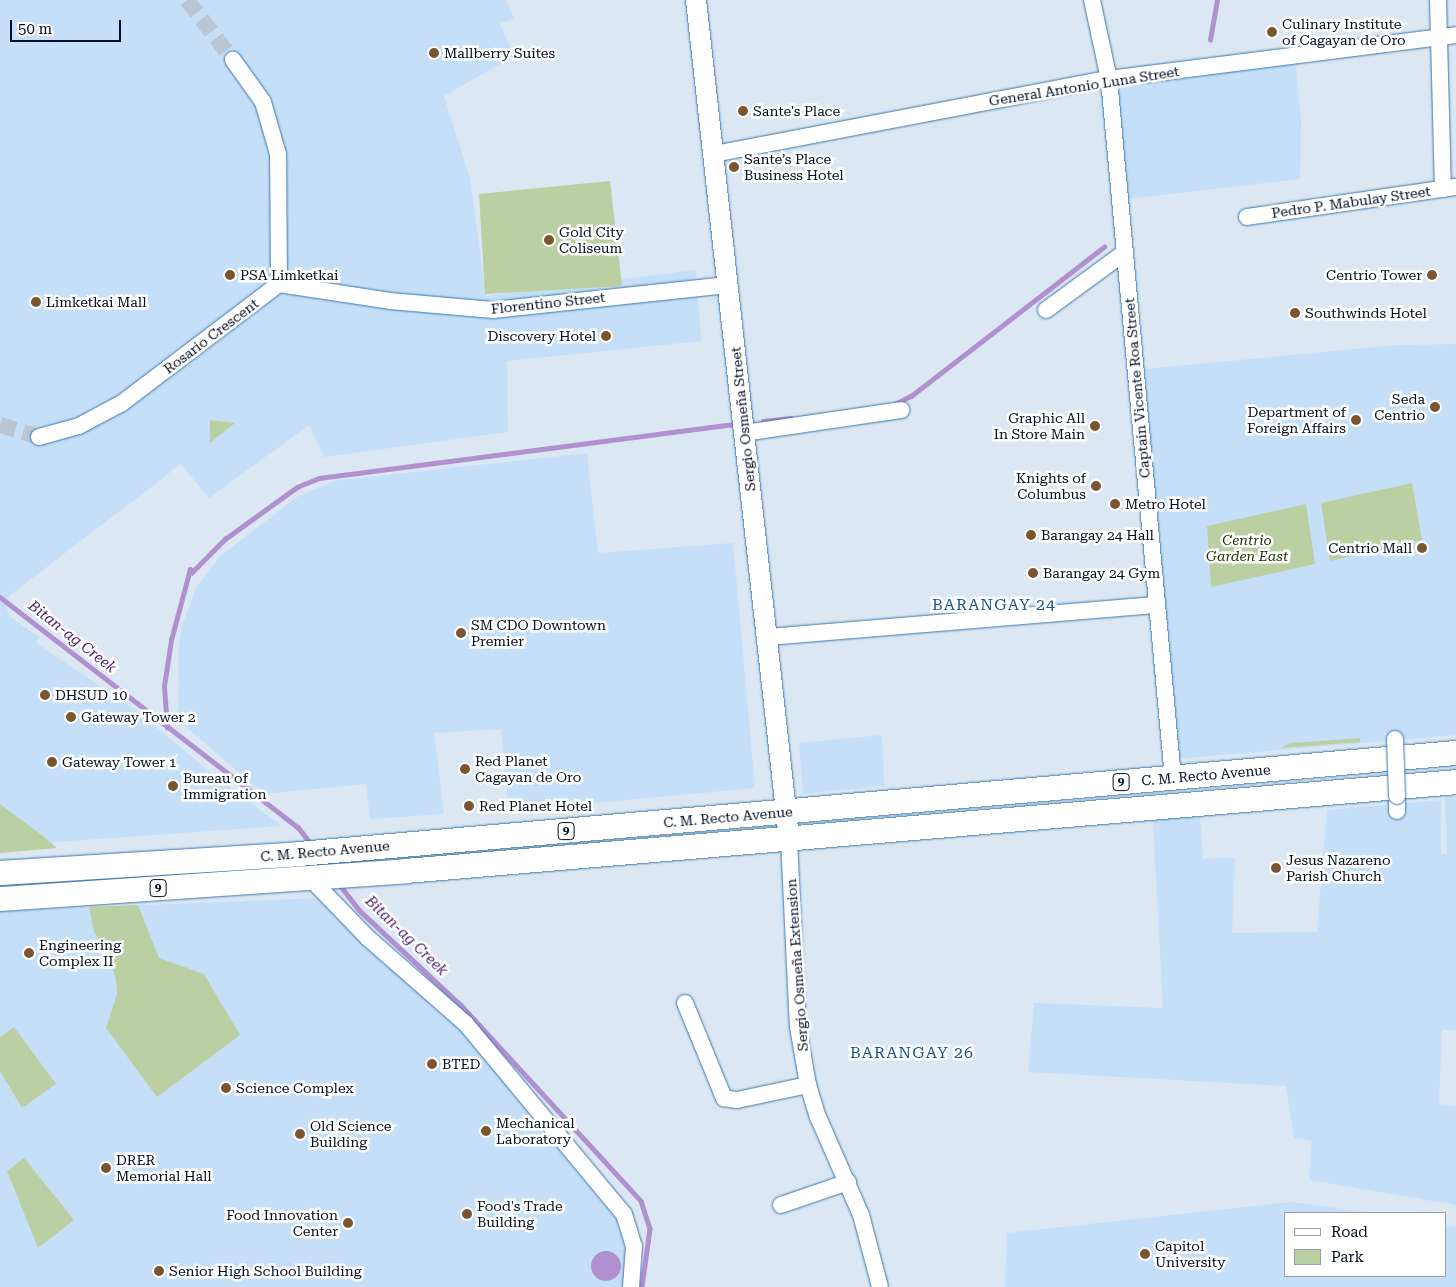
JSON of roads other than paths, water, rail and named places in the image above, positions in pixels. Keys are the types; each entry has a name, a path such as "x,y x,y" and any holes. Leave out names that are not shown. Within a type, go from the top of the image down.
{"highway":[{"name":"C. M. Recto Avenue","path":"0,873 299,854 1456,753"},
{"name":"C. M. Recto Avenue","path":"0,899 313,878 1456,782"}],"main road":[{"name":"Sergio Osmeña Street","path":"696,0 790,839"}],"street":[{"name":"Captain Vicente Roa Street","path":"1092,0 1109,79 1173,778"},
{"path":"1438,0 1450,188"},
{"name":"General Antonio Luna Street","path":"714,154 1109,79 1456,35"},
{"path":"233,60 264,102 278,154 279,284"},
{"name":"Pedro P. Mabulay Street","path":"1247,217 1450,188"},
{"path":"1046,310 1124,253"},
{"name":"Florentino Street","path":"279,284 390,300 493,310 728,285"},
{"name":"Rosario Crescent","path":"39,437 79,426 122,403 279,284"},
{"path":"744,433 901,410"},
{"path":"767,637 1157,605"},
{"path":"1395,739 1397,811"},
{"name":"Sergio Osmeña Extension","path":"790,839 798,1028 808,1085 818,1117 848,1182 869,1238 880,1287"},
{"path":"313,878 368,938 466,1024 624,1214 634,1246 632,1287"},
{"path":"685,1003 724,1098 737,1100 808,1085"},
{"path":"781,1205 848,1182"}],"waterway":[{"path":"1210,40 1217,0"},
{"path":"895,404 911,396 1104,247"},
{"path":"763,421 791,418"},
{"path":"167,728 164,686 171,640 190,569 192,572 225,539 297,487 319,478 736,424"},
{"name":"Bitan-ag Creek","path":"0,597 298,827 312,845"},
{"name":"Bitan-ag Creek","path":"339,884 359,910 461,1005 641,1201 650,1229 642,1287"}],"tunnel":[{"path":"187,0 233,60"},
{"path":"0,425 39,437"}],"place":[{"name":"Culinary Institute of Cagayan de Oro","path":"1272,32"},
{"name":"Mallberry Suites","path":"434,53"},
{"name":"Sante's Place","path":"743,111"},
{"name":"Sante’s Place Business Hotel","path":"734,167"},
{"name":"Gold City Coliseum","path":"549,240"},
{"name":"PSA Limketkai","path":"230,275"},
{"name":"Centrio Tower","path":"1432,275"},
{"name":"Limketkai Mall","path":"36,302"},
{"name":"Southwinds Hotel","path":"1295,313"},
{"name":"Discovery Hotel","path":"606,336"},
{"name":"Seda Centrio","path":"1435,407"},
{"name":"Department of Foreign Affairs","path":"1356,420"},
{"name":"Graphic All In Store Main","path":"1095,426"},
{"name":"Knights of Columbus","path":"1096,486"},
{"name":"Metro Hotel","path":"1115,504"},
{"name":"Barangay 24 Hall","path":"1031,535"},
{"name":"Centrio Mall","path":"1422,548"},
{"name":"Barangay 24 Gym","path":"1033,573"},
{"name":"SM CDO Downtown Premier","path":"461,633"},
{"name":"DHSUD 10","path":"45,695"},
{"name":"Gateway Tower 2","path":"71,717"},
{"name":"Gateway Tower 1","path":"52,762"},
{"name":"Red Planet Cagayan de Oro","path":"465,769"},
{"name":"Bureau of Immigration","path":"173,786"},
{"name":"Red Planet Hotel","path":"469,806"},
{"name":"Jesus Nazareno Parish Church","path":"1276,868"},
{"name":"Engineering Complex II","path":"29,953"},
{"name":"BTED","path":"432,1064"},
{"name":"Science Complex","path":"226,1088"},
{"name":"Mechanical Laboratory","path":"486,1131"},
{"name":"Old Science Building","path":"300,1134"},
{"name":"DRER Memorial Hall","path":"106,1168"},
{"name":"Food's Trade Building","path":"467,1214"},
{"name":"Food Innovation Center","path":"348,1223"},
{"name":"Capitol University","path":"1145,1254"},
{"name":"Senior High School Building","path":"159,1271"}],"district":[{"name":"BARANGAY 24","path":"994,605"},
{"name":"BARANGAY 26","path":"912,1053"}],"park label":[{"name":"Centrio Garden East","path":"1247,548"}]}
